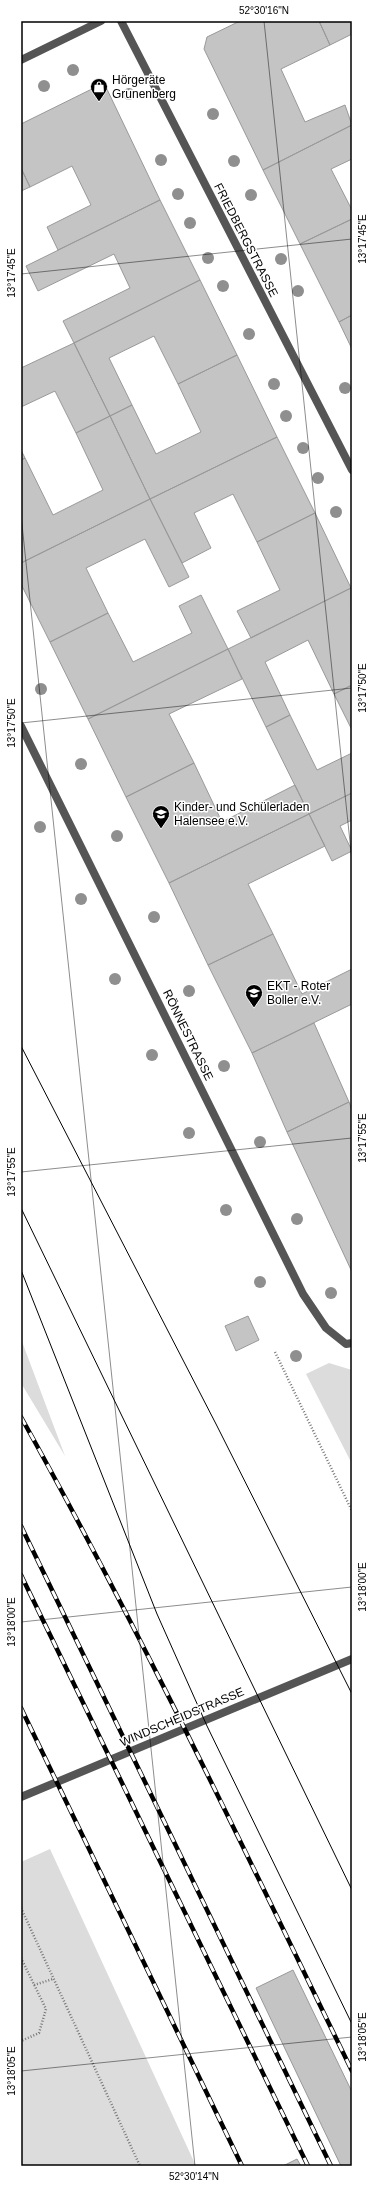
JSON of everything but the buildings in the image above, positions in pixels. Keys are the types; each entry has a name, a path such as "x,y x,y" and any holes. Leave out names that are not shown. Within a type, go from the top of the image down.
{"street":[{"path":"21,60 101,21"},
{"name":"FRIEDBERGSTRASSE","path":"120,21 352,470"},
{"name":"RÖNNESTRASSE","path":"21,726 303,1294 326,1328 349,1344"},
{"name":"WINDSCHEIDSTRASSE","path":"21,1797 352,1659"}],"path":[{"path":"275,1352 352,1511"},
{"path":"21,1908 140,2166"},
{"path":"21,1958 46,2009 39,2033 21,2041"},
{"path":"34,1985 53,1979"}],"shaded area":[{"path":"21,1339 65,1456 21,1383"},
{"path":"329,1363 352,1370 352,1464 306,1374"},
{"path":"50,1849 196,2166 21,2166 21,1862"}],"tram line":[{"path":"21,1046 216,1424 352,1694"},
{"path":"21,1208 352,1890"},
{"path":"21,1270 157,1614 207,1726 352,2024"}],"railway":[{"path":"21,1417 108,1578 191,1741 352,2071"},
{"path":"21,1526 331,2166"},
{"path":"21,1575 308,2166"},
{"path":"21,1708 242,2166"}],"place":[{"name":"Hörgeräte Grunenberg","path":"99,102"},
{"name":"Kinder- und Schülerladen Halensee e.V.","path":"161,829"},
{"name":"EKT - Roter Boller e.V.","path":"254,1008"}]}
